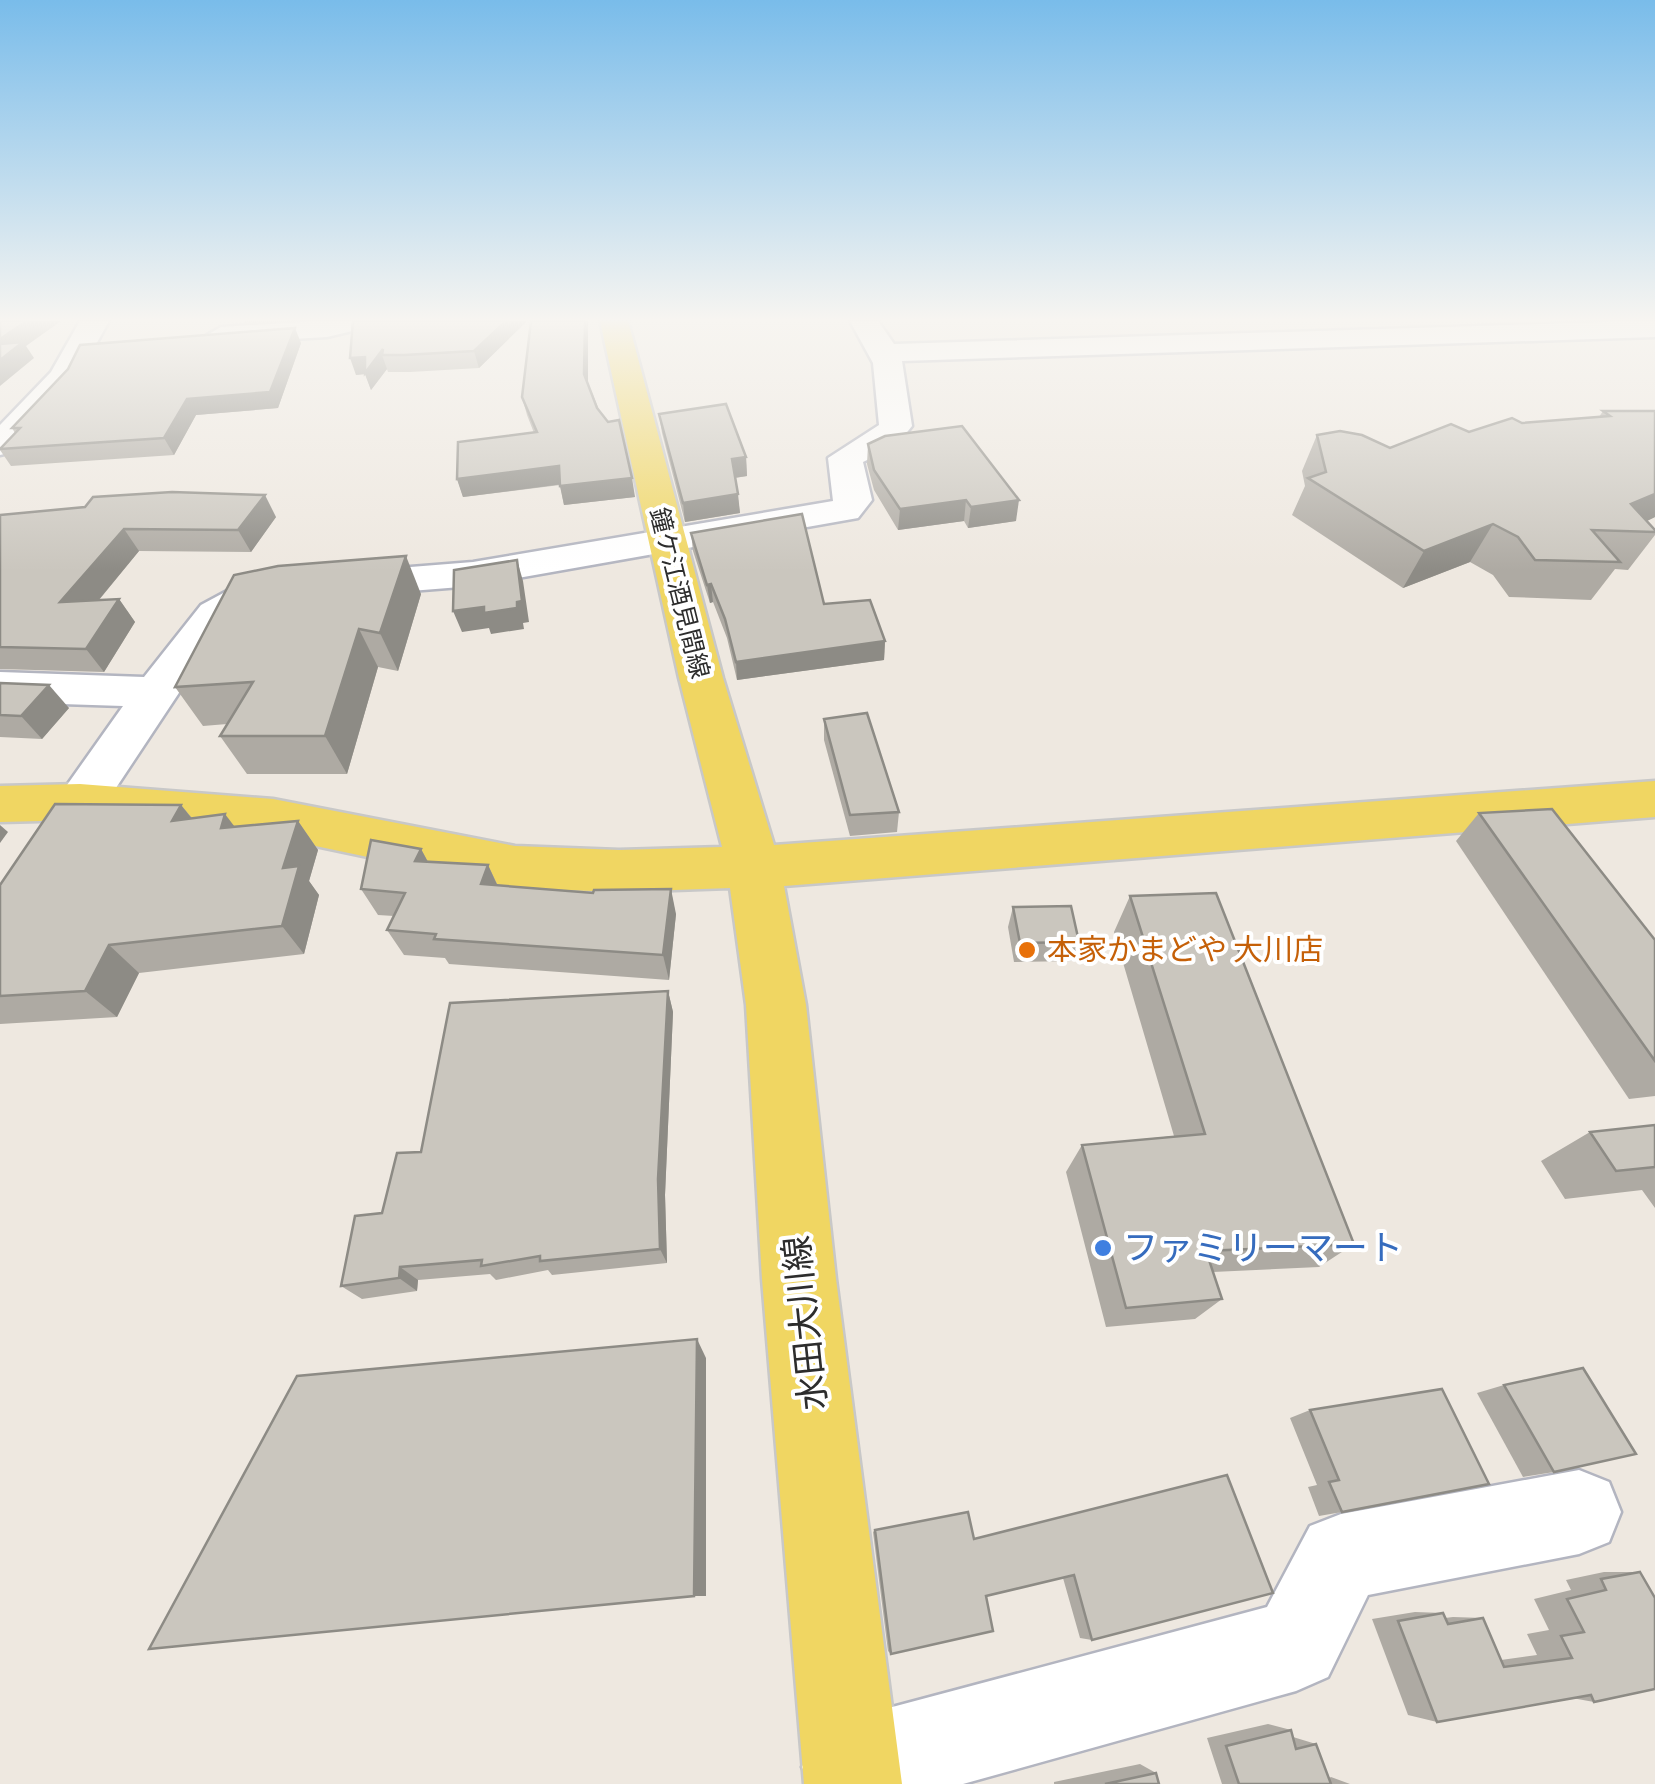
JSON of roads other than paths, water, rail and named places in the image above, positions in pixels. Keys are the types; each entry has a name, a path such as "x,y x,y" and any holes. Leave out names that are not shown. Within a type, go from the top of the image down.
{"main road":[{"name":"鐘ケ江酒見間線","path":"635,404 701,678 753,864"},
{"path":"0,804 80,802 273,818 515,866 619,871 887,860 1655,799"},
{"name":"水田大川線","path":"753,864 776,1006 799,1278 852,1776"}],"street":[{"path":"0,445 38,404"},
{"path":"80,802 152,692 216,614 241,600 298,588 474,574 845,510 854,500 845,458 884,440 896,426 890,404"},
{"path":"0,688 152,692"},
{"path":"852,1776 1296,1645 1341,1557 1579,1512"}],"place":[{"name":"本家かまどや 大川店","path":"1027,950"},
{"name":"ファミリーマート","path":"1103,1248"}]}
